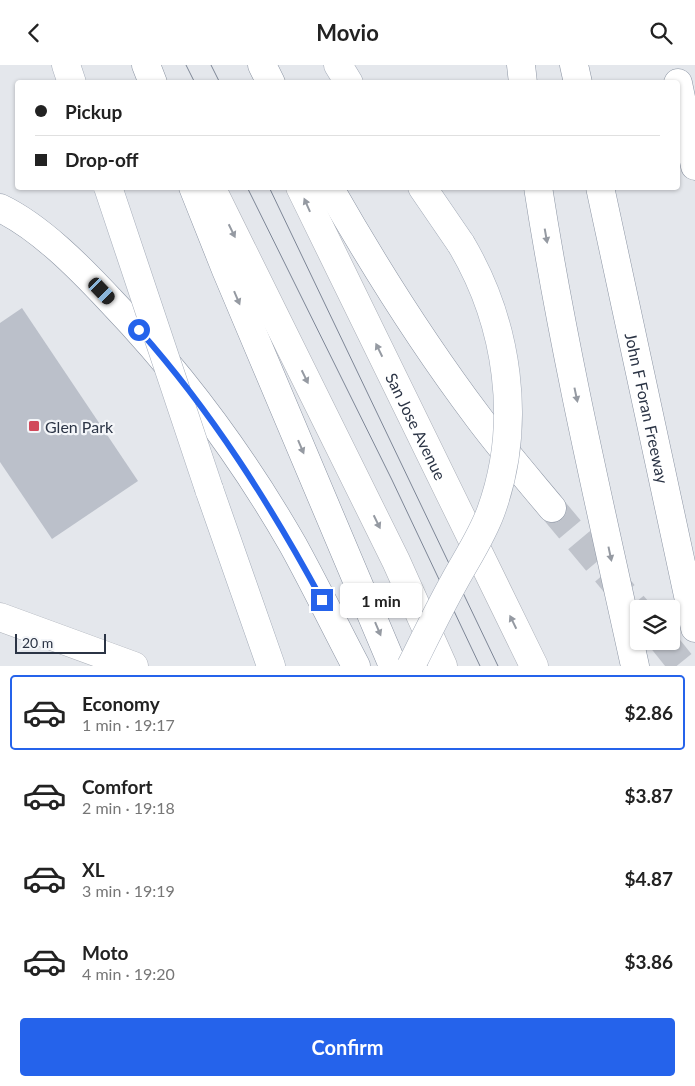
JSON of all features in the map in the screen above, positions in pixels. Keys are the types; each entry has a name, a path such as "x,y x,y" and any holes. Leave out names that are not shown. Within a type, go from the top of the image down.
{"main road":[{"path":"66,65 71,80"},
{"path":"146,65 151,80"},
{"path":"151,65 158,80"},
{"path":"248,65 255,80"},
{"path":"262,65 270,80"},
{"path":"338,65 347,80"},
{"path":"521,65 523,80"},
{"path":"574,65 577,80"},
{"path":"674,65 676,80"},
{"path":"680,97 695,166"},
{"path":"109,190 209,489 271,666"},
{"path":"194,190 393,666"},
{"path":"212,190 396,561 443,666"},
{"name":"San Jose Avenue","path":"301,190 534,666"},
{"path":"331,190 395,297 447,373 478,417 552,508"},
{"path":"411,666 454,582 473,551 491,511 503,470 507,399 504,357 500,338 484,289 461,244 424,190"},
{"path":"539,190 571,371 634,666"},
{"name":"John F Foran Freeway","path":"601,190 695,628"},
{"path":"0,208 26,224 90,278 164,359 196,399 260,492 292,544 356,666"},
{"path":"0,617 134,666"}],"building":[{"path":"22,308 138,481 52,539 0,462 0,323"}],"tunnel":[{"path":"552,508 630,601"},
{"path":"670,650 683,666"}],"tram line":[{"path":"186,65 194,80"},
{"path":"211,65 218,80"},
{"path":"248,190 392,480 480,666"},
{"path":"270,190 498,666"}],"place":[{"name":"Glen Park","path":"34,426"}],"route":[{"path":"139,330 196,399 229,445 292,544 322,600"}]}
